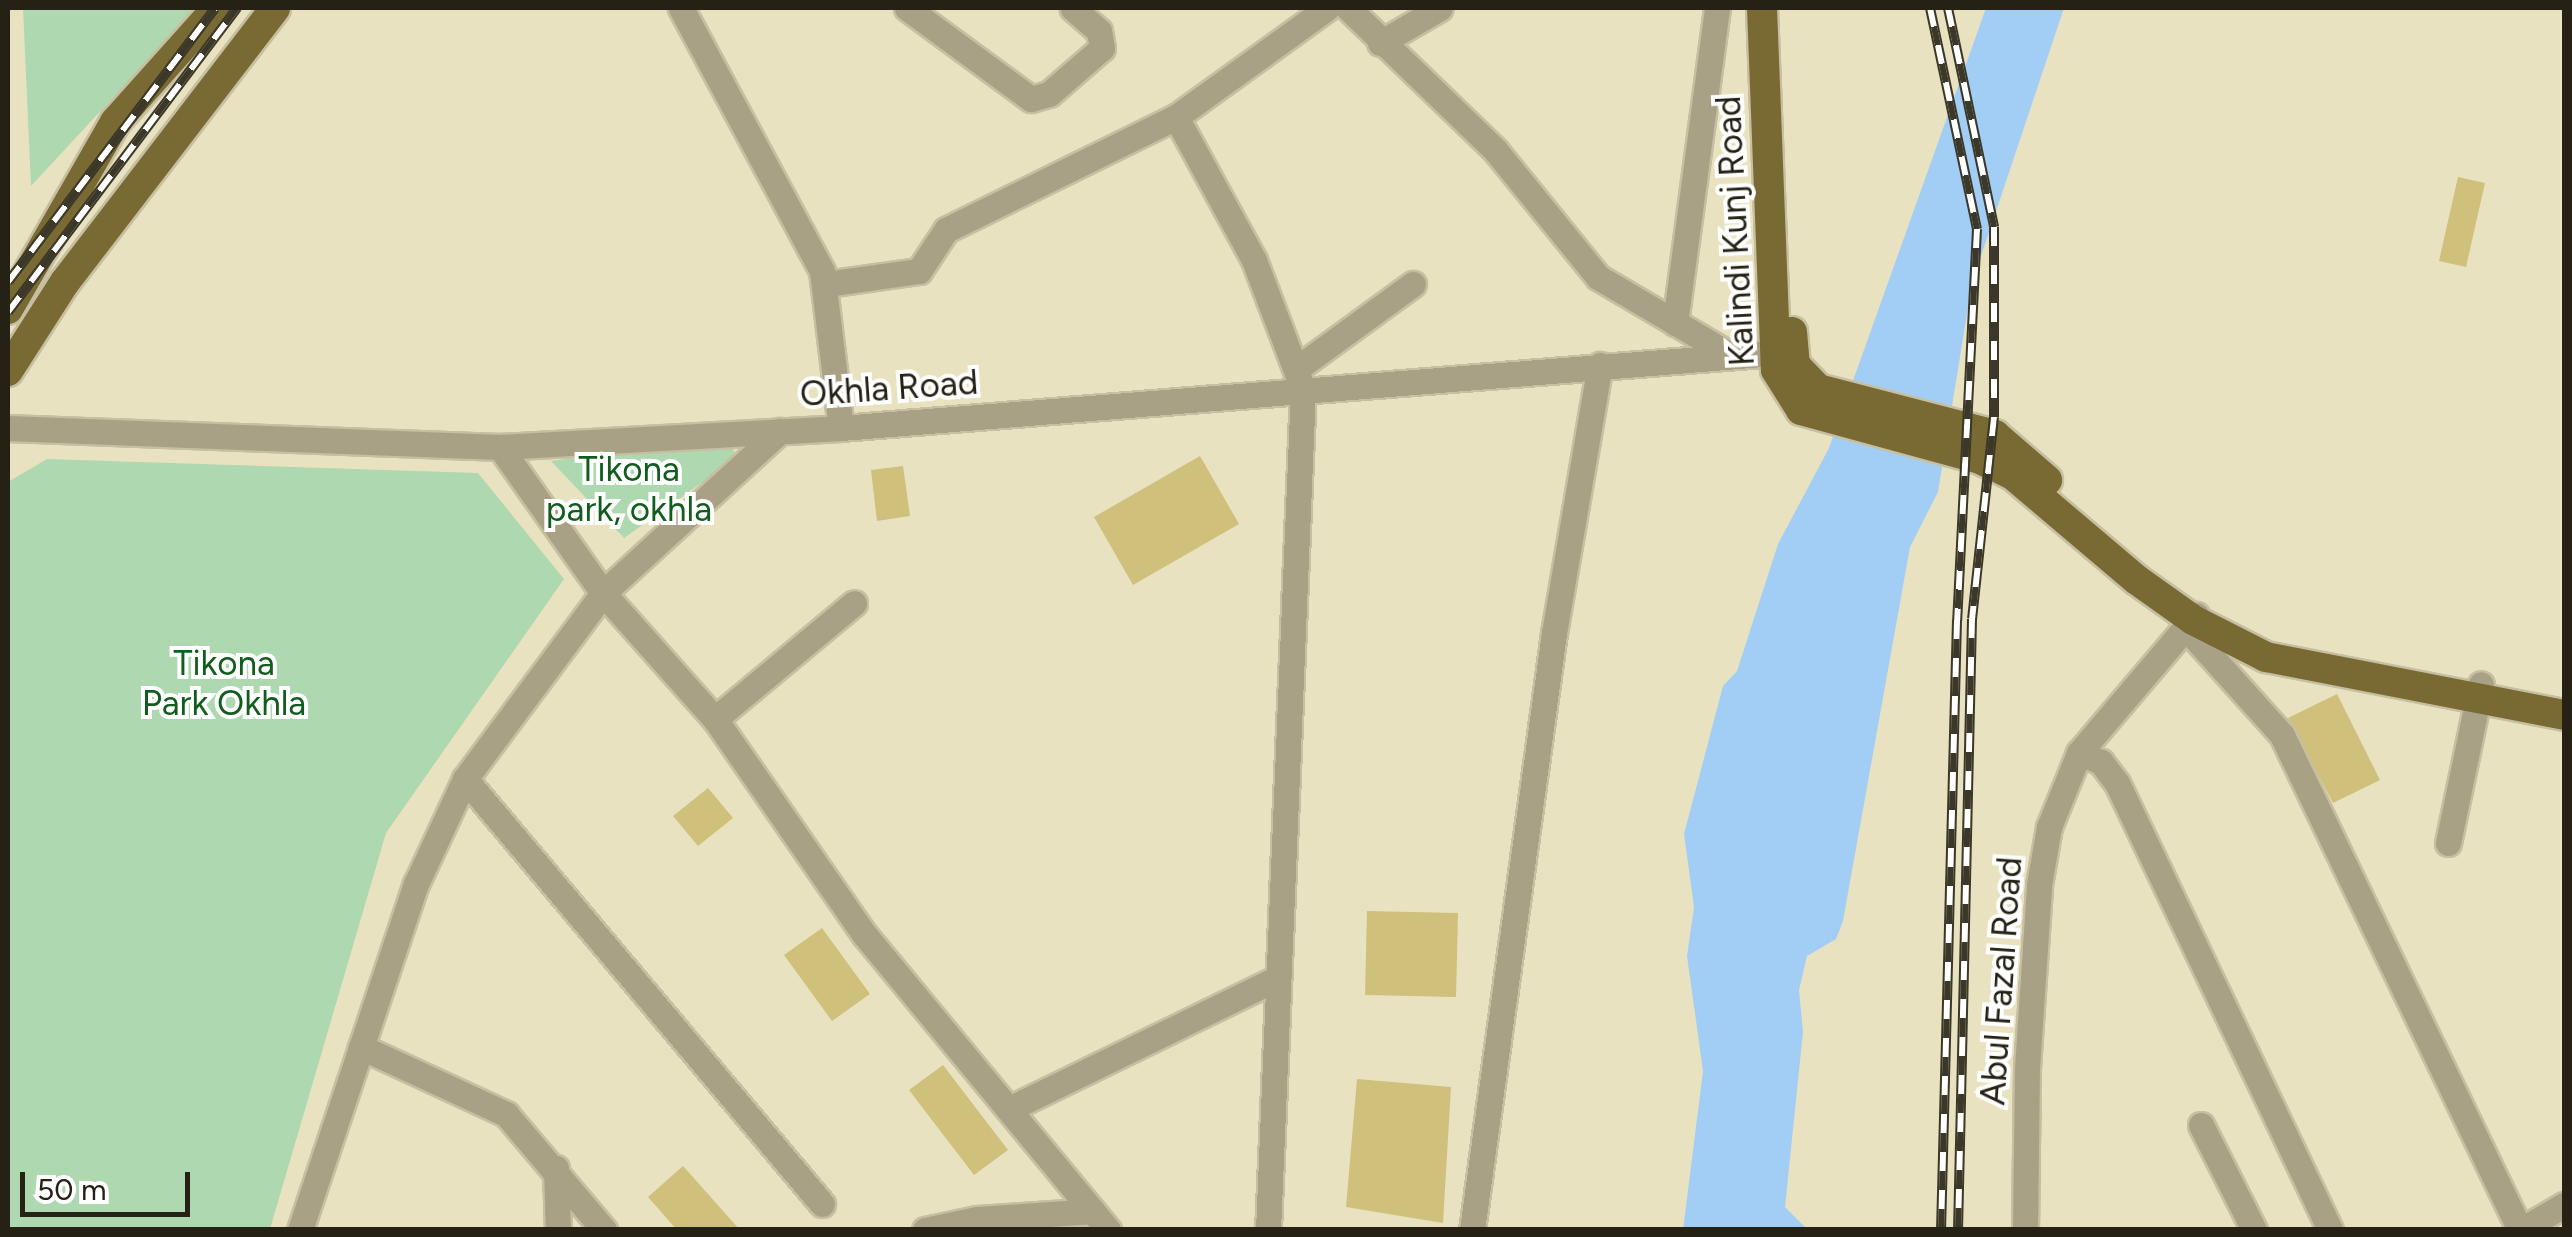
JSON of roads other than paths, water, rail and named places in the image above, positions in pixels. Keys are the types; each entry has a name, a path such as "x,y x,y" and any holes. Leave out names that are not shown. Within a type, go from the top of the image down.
{"main road":[{"path":"8,309 115,122 216,8"},
{"path":"8,372 64,282 276,8"},
{"name":"Kalindi Kunj Road","path":"1762,8 1775,353 1781,385 1820,405"},
{"name":"Kalindi Kunj Road","path":"1777,8 1793,357 1820,405"},
{"path":"1820,405 1958,438 2100,538 2193,619 2564,715"},
{"path":"2479,692 2564,700"}],"street":[{"path":"681,8 826,284 841,428"},
{"path":"906,8 1031,99 1048,94 1102,48 1100,31 1073,8"},
{"path":"826,284 919,271 946,230 1176,117 1326,8"},
{"path":"1348,8 1496,151 1598,277 1728,352"},
{"path":"1380,43 1440,8"},
{"path":"1674,323 1717,8"},
{"path":"1176,117 1254,260 1301,378 1268,1230"},
{"path":"1301,378 1412,284"},
{"name":"Okhla Road","path":"8,428 500,447 841,428 1301,378 1600,365 1728,352 1775,353"},
{"path":"1472,1230 1554,633 1600,365"},
{"path":"300,1230 430,845 465,778 604,593 780,432"},
{"path":"500,447 604,593 715,718 864,934 1100,1220"},
{"path":"715,718 854,602"},
{"path":"2193,619 2282,735 2521,1230 2564,1205"},
{"name":"Abul Fazal Road","path":"2025,1230 2038,885 2049,828 2080,753 2193,619"},
{"path":"2448,843 2479,692"},
{"path":"2080,753 2101,762 2117,783 2330,1230"},
{"path":"465,778 822,1204"},
{"path":"1009,1109 1277,978"},
{"path":"361,1047 485,1100 530,1135 604,1230"},
{"path":"2201,1124 2254,1230"},
{"path":"556,1168 558,1230"},
{"path":"925,1230 976,1218 1100,1220"}],"water":[{"path":"1986,8 2064,8 1972,283 1938,492 1910,547 1843,921 1836,939 1807,956 1799,990 1803,1032 1785,1207 1807,1229 1683,1230 1703,1071 1687,956 1694,907 1684,834 1723,686 1737,671 1778,544 1829,448"}],"railway":[{"path":"8,282 215,8"},
{"path":"8,312 237,8"},
{"path":"1930,8 1977,229 1957,620 1941,1230"},
{"path":"1948,8 1994,227 1994,417 1972,619 1958,1230"}],"park label":[{"name":"Tikona park, okhla","path":"629,489"},
{"name":"Tikona Park Okhla","path":"224,683"}]}
